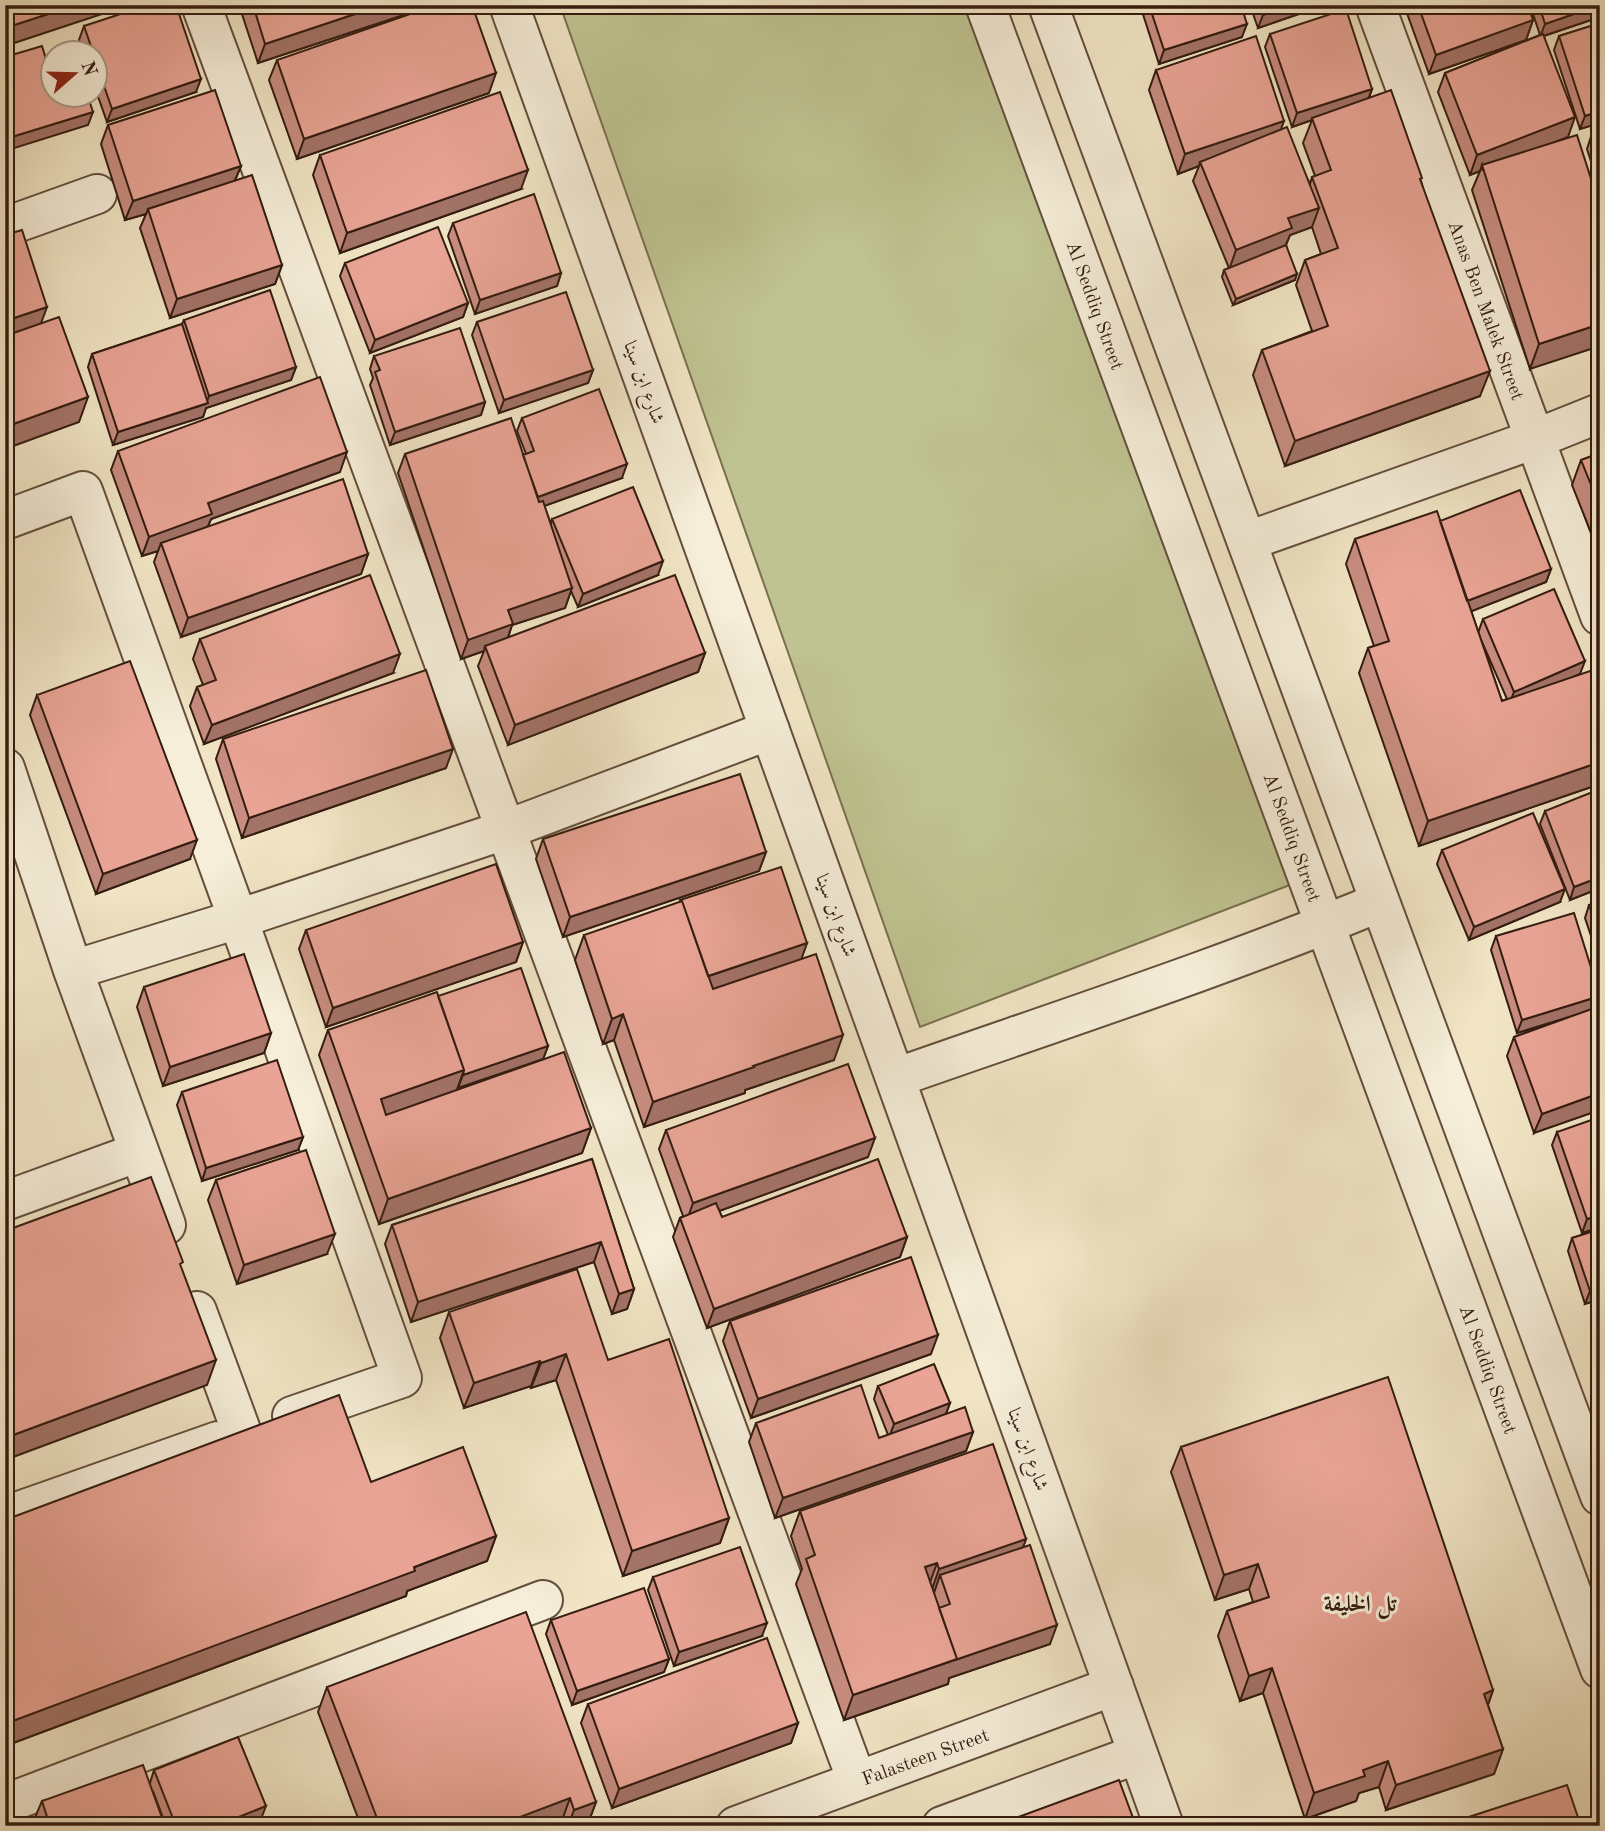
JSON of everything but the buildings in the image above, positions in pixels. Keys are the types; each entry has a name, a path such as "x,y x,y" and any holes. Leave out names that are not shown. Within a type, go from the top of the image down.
{"street":[{"path":"201,5 857,1781"},
{"name":"شارع ابن سينا","path":"509,5 1164,1826"},
{"name":"Al Seddiq Street","path":"985,5 1600,1669"},
{"path":"1048,5 1600,1496"},
{"name":"Anas Ben Malek Street","path":"1375,5 1600,615"},
{"path":"5,227 97,194"},
{"path":"1248,541 1535,439 1600,413"},
{"path":"5,520 83,491 402,1378 5,1516"},
{"path":"73,970 238,919 505,830 770,730"},
{"path":"7,780 73,970 242,1433"},
{"path":"895,1078 1160,986 1380,902"},
{"path":"5,1201 139,1152"},
{"path":"5,1804 543,1600"},
{"name":"Falasteen Street","path":"736,1826 1114,1686"},
{"path":"942,1826 1138,1754"}],"green space":[{"path":"560,5 985,5 1308,878 920,1027"}],"district":[{"name":"تل الخليفة","path":"1360,1603"}]}
